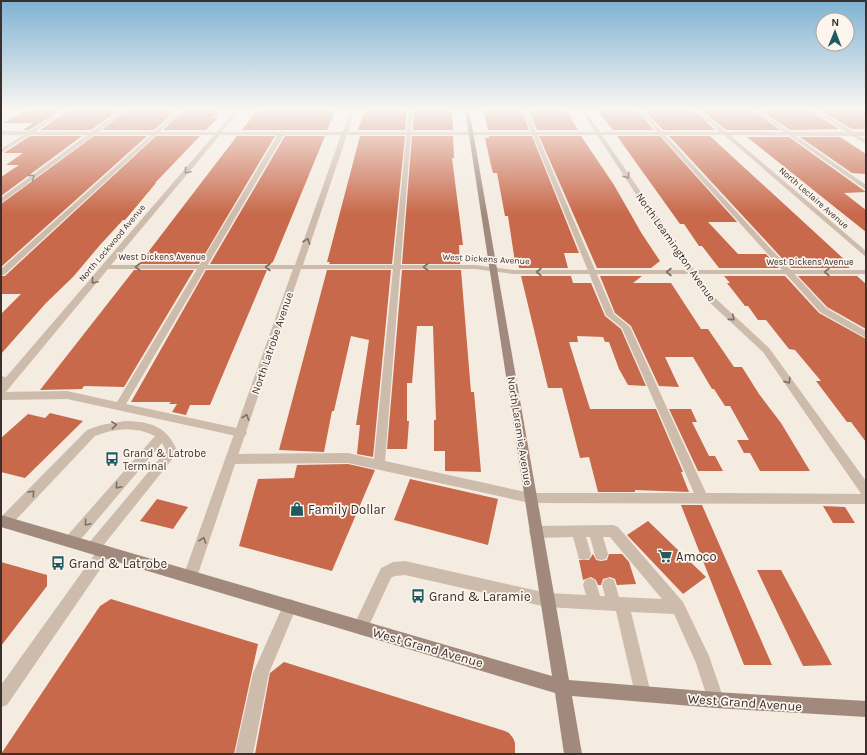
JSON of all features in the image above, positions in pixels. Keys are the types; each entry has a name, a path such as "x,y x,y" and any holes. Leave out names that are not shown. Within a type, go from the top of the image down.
{"street":[{"path":"1,151 12,144"},
{"path":"1,201 77,144"},
{"path":"1,273 143,144"},
{"name":"North Lockwood Avenue","path":"1,390 5,380 106,267 209,144"},
{"path":"120,406 204,267 275,144"},
{"name":"North Latrobe Avenue","path":"190,577 340,144"},
{"path":"379,464 407,144"},
{"name":"North Laramie Avenue","path":"473,144 573,754"},
{"path":"539,144 610,315 626,327 702,498"},
{"name":"North Leamington Avenue","path":"606,144 691,272 717,306 754,337 766,350 866,491"},
{"path":"671,144 824,310 866,335"},
{"name":"North Leclaire Avenue","path":"736,144 866,255"},
{"path":"804,144 866,188"},
{"name":"West Dickens Avenue","path":"106,267 475,267 514,272 866,272"},
{"path":"1,396 66,395 241,432"},
{"path":"1,699 99,550 172,452 170,446 162,435 151,428 116,424 103,426 91,433 3,521"},
{"path":"71,541 162,435"},
{"path":"231,459 348,458 530,498 866,499"},
{"name":"West Grand Avenue","path":"3,521 561,687 716,700 866,709"},
{"path":"536,532 613,530 678,607 703,662 716,700"},
{"path":"578,531 584,554"},
{"path":"594,531 601,554"},
{"path":"361,627 386,573 392,569 405,568 547,600 595,604 678,607"},
{"path":"590,585 595,604"},
{"path":"609,585 618,604 643,694"},
{"path":"244,754 261,673 290,606"}],"building":[{"path":"17,144 71,144 1,196 1,177 19,165 6,165 23,153 4,153"},
{"path":"83,144 138,144 1,267 1,204"},
{"path":"147,144 192,144 155,183 125,220 123,220 100,245 73,277 46,303 1,354 1,314 21,294 1,294 1,276 5,276"},
{"path":"231,144 270,144 199,264 139,264"},
{"path":"280,144 322,144 273,262 270,264 210,264"},
{"path":"358,144 404,144 392,264 329,264 330,262 327,262"},
{"path":"411,144 453,144 454,158 452,158 463,245 459,245 460,264 402,264"},
{"path":"486,144 535,144 579,253 564,253 568,268 519,268 518,262 515,262 508,216 505,216 497,173 493,173"},
{"path":"543,144 587,144 614,185 642,234 660,261 651,268 597,268"},
{"path":"623,144 667,144 737,222 708,222 738,254 766,254 779,268 719,268 702,246 699,246 684,224 680,224"},
{"path":"677,144 719,144 846,261 842,261 850,268 791,268"},
{"path":"756,144 799,144 866,192 844,193 866,210 866,232"},
{"path":"810,144 851,144 866,154 866,174 852,173"},
{"path":"134,270 194,270 124,387 84,386 82,389 40,390"},
{"path":"206,270 267,270 210,405 190,405 186,415 172,412 177,404 169,404 171,402 131,402"},
{"path":"327,270 391,270 373,457 357,454 360,425 356,425 369,340 351,336 334,411 332,411 324,452 279,450"},
{"path":"402,270 461,270 471,392 474,392 481,472 445,471 445,451 434,451 434,420 436,420 433,326 417,326 412,383 407,383 407,421 409,421 407,449 387,449"},
{"path":"521,276 571,276 573,283 591,283 605,316 621,329 646,386 628,385 619,369 609,342 605,342 603,337 577,336 578,342 569,342 590,409 656,409 683,472 681,472 689,492 635,490 635,492 598,492 589,457 580,458 562,388 548,388"},
{"path":"600,276 642,276 633,283 671,283 701,329 708,329 734,367 742,367 759,394 781,423 810,471 760,471 750,453 744,453 737,440 749,440 730,406 725,406 714,389 712,389 693,357 665,357 679,387 659,386 631,326 615,313"},
{"path":"724,276 785,276 819,313 866,339 866,442 851,422 847,422 816,381 821,381 795,350 789,349 766,320 758,320 748,306 745,306 727,283 730,283"},
{"path":"798,276 857,276 866,284 866,329 827,307"},
{"path":"669,409 691,409 697,422 692,422 709,456 715,456 723,471 698,471"},
{"path":"50,413 83,421 25,478 1,472 1,438 28,414 45,418"},
{"path":"348,464 375,470 332,571 239,546 258,479 294,478 297,465"},
{"path":"410,479 498,499 488,545 394,520"},
{"path":"157,499 188,507 173,529 140,521"},
{"path":"681,505 702,505 772,665 744,665"},
{"path":"823,506 845,507 855,523 833,523"},
{"name":"Amoco","path":"648,521 706,577 683,594 627,535"},
{"path":"593,554 596,560 601,561 607,560 609,554 622,554 629,562 636,584 617,585 615,579 610,577 603,579 601,585 598,585 596,580 591,577 583,580 579,560 589,560"},
{"path":"1,562 47,575 47,586 1,646"},
{"path":"757,570 781,570 832,665 803,666"},
{"path":"111,599 258,644 234,754 1,754 100,606"},
{"path":"284,662 505,731 513,738 515,743 515,754 255,754 270,673"}],"place":[{"name":"Grand & Latrobe Terminal","path":"112,459"},
{"name":"Family Dollar","path":"297,509"},
{"name":"Amoco","path":"665,556"},
{"name":"Grand & Latrobe","path":"58,563"},
{"name":"Grand & Laramie","path":"418,596"}]}
